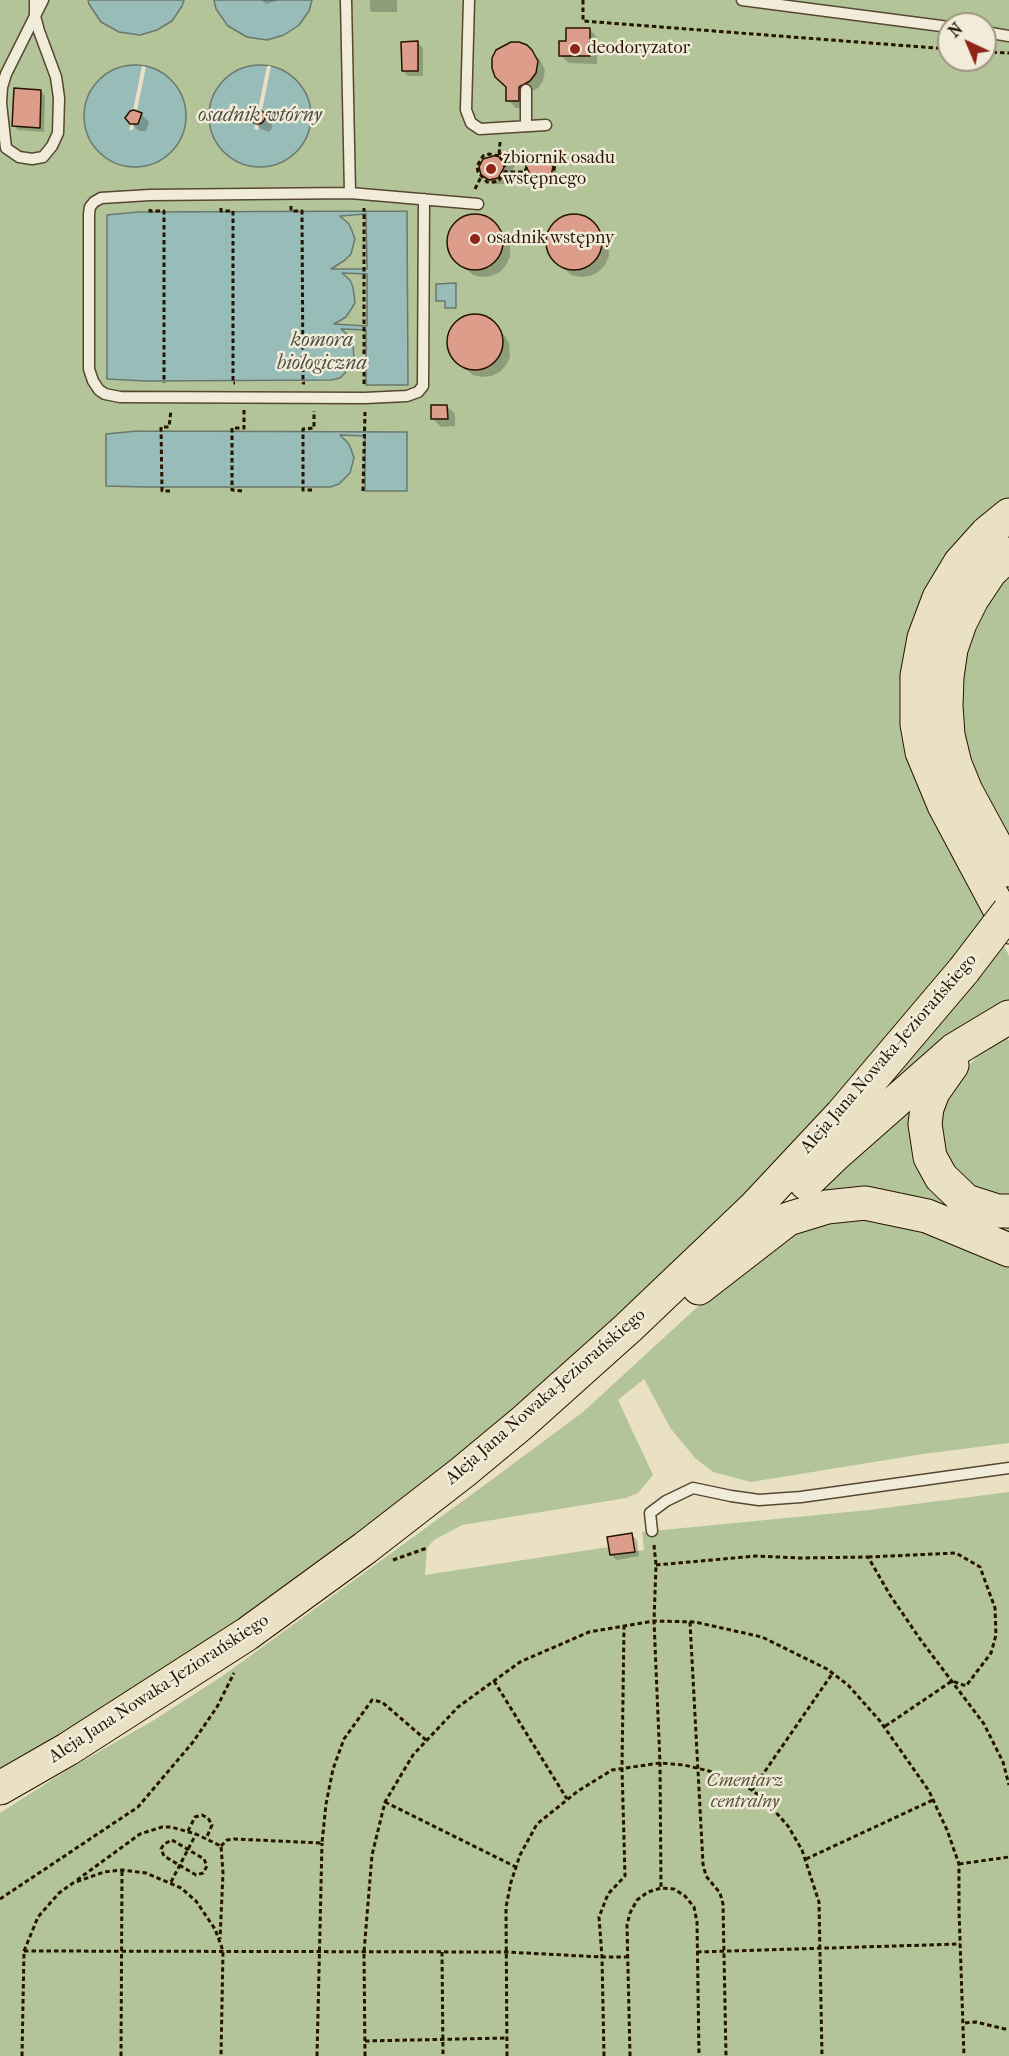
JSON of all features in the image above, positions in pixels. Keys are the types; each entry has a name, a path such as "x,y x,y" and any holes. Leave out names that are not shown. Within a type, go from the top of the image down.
{"main road":[{"path":"1009,515 987,533 960,563 939,598 922,647 917,676 916,715 922,752 944,806 1009,927"},
{"path":"1009,554 990,572 972,599 960,623 946,677 946,706 948,735 955,764 966,791 1009,870"},
{"name":"Aleja Jana Nowaka-Jeziorańskiego","path":"0,1788 77,1743 247,1634 365,1548 522,1423 628,1328 754,1208 842,1114 964,970 1009,911"},
{"path":"522,1423 621,1357 699,1288 843,1147 954,1050 1004,1020"},
{"path":"1004,1020 955,1061 933,1092 927,1108 925,1124 930,1157 941,1177 966,1201 997,1211 1009,1211"},
{"path":"699,1288 788,1218 827,1207 865,1203 927,1216 1009,1250"}],"lane":[{"path":"35,0 35,16 43,46 56,77 59,98 58,133 52,147 43,157 32,159 19,157 6,148 1,103 6,74 35,16 43,0"},
{"path":"346,0 350,193"},
{"path":"469,0 466,110 471,123 480,129 546,125"},
{"path":"742,0 937,25"},
{"path":"525,90 526,126"},
{"path":"424,200 423,386 418,392 407,396 365,398 120,397 105,394 93,381 89,369 89,214 90,207 101,198 150,195 350,193 424,200 476,199"},
{"path":"652,1531 650,1513 666,1501 693,1488 759,1500 801,1497 1009,1468"}],"path":[{"path":"583,0 583,21 937,48"},
{"path":"499,156 500,138"},
{"path":"506,172 504,162 499,156 489,154 480,160 477,166 481,177 487,182 494,182 506,172 525,172 536,182 544,182 553,174 555,165 546,156 534,155 529,160 525,172"},
{"path":"476,199 477,184 481,177"},
{"path":"364,210 364,384"},
{"path":"150,211 164,211 162,383"},
{"path":"221,211 233,211 233,383"},
{"path":"291,211 302,211 303,383"},
{"path":"170,427 162,428 162,491 170,491"},
{"path":"242,491 232,490 232,428 244,428"},
{"path":"312,490 303,490 303,429 314,428"},
{"path":"363,491 364,433"},
{"path":"652,1531 656,1565 654,1621 660,1763 661,1888"},
{"path":"383,1563 427,1548"},
{"path":"656,1565 756,1556 868,1557 956,1553 980,1567 995,1608 996,1635 991,1653 966,1686 952,1682 884,1727"},
{"path":"868,1557 890,1595 984,1724 1003,1762 1009,1785"},
{"path":"365,2056 364,1952 372,1855 385,1802 413,1755 458,1707 520,1662 590,1632 654,1621 690,1622 762,1637 832,1674 848,1685 884,1727 929,1791 959,1863 964,2056"},
{"path":"690,1622 703,1864 706,1876 720,1893 723,1904 726,2056"},
{"path":"604,2056 599,1917 608,1894 625,1876 622,1768 624,1626"},
{"path":"0,1899 138,1808 193,1742 217,1707 235,1671"},
{"path":"752,1790 832,1674"},
{"path":"494,1681 567,1799"},
{"path":"317,2056 322,1843 333,1769 344,1740 372,1700 382,1702 427,1741"},
{"path":"507,2056 506,1908 511,1882 520,1856 537,1824 567,1799 612,1770 660,1763 697,1768 746,1786 764,1799 788,1826 806,1859 819,1902 822,2056"},
{"path":"806,1859 933,1800"},
{"path":"385,1802 516,1867"},
{"path":"188,1831 195,1818 202,1815 208,1818 212,1825 206,1839"},
{"path":"22,2056 24,1951 38,1917 59,1893 140,1834 162,1827 188,1831 221,1846"},
{"path":"171,1882 196,1834"},
{"path":"172,1840 204,1859 207,1866 203,1873 196,1875 180,1866 164,1856 161,1849 164,1844 172,1840"},
{"path":"220,1941 223,1873 221,1846 227,1840 322,1843"},
{"path":"959,1863 1009,1857"},
{"path":"73,1883 104,1872 122,1870 147,1873 171,1882 196,1901 206,1912 223,1951 221,2056"},
{"path":"121,2056 122,1870"},
{"path":"630,2056 627,1925 637,1900 648,1892 661,1888 674,1889 685,1896 693,1907 697,1922 699,2056"},
{"path":"697,1952 725,1953 960,1944"},
{"path":"24,1951 506,1952 627,1957"},
{"path":"442,1952 443,2056"},
{"path":"964,2023 976,2022 1009,2030"},
{"path":"365,2041 507,2037"}],"green space":[{"path":"0,0 1009,0 1009,500 934,582 987,914 956,955 832,1103 739,1201 513,1416 245,1619 0,1773"},
{"path":"1009,570 1009,848 965,757 957,670 985,599"},
{"path":"1004,946 1009,956 1009,1002 798,1179 897,1075 970,984 974,985"},
{"path":"1005,1034 1009,1041 1009,1199 979,1193 940,1154 941,1101 948,1088 986,1047"},
{"path":"914,1107 914,1133 1009,1222 1009,1241 820,1192"},
{"name":"Cmentarz centralny","path":"868,1214 1009,1260 1009,1443 923,1454 751,1482 713,1472 695,1458 671,1429 644,1379 618,1400 653,1475 638,1493 626,1498 462,1525 434,1540 427,1548 425,1575 609,1547 610,1555 644,1550 642,1532 869,1510 1009,1492 1009,2056 0,2056 0,1813 224,1675 583,1412 791,1225"}],"water":[{"path":"88,0 184,0 172,21 157,30 140,35 119,32 101,22"},
{"path":"214,0 312,0 309,11 299,25 284,35 267,40 247,37 228,26 216,9"},
{"name":"osadnik wtórny","path":"135,65 154,69 171,80 182,97 186,116 182,135 171,152 154,163 135,167 116,163 99,152 88,135 84,116 88,97 99,80 116,69"},
{"name":"osadnik wtórny","path":"260,65 279,69 296,80 307,97 311,116 307,135 296,152 279,163 260,167 241,163 224,152 213,135 209,116 213,97 224,80 241,69"},
{"name":"komora biologiczna","path":"407,211 408,385 366,385 366,330 341,329 353,343 354,359 340,378 331,380 145,381 107,379 107,215 138,212","holes":["366,214 367,269 331,269 351,254 355,239 349,224 340,216","342,273 367,274 367,326 334,324 346,317 355,303 350,280"]},
{"path":"456,283 456,308 445,308 445,301 436,301 436,284"},
{"path":"137,431 407,432 407,491 365,491 365,436 340,435 348,443 354,458 350,473 339,484 330,487 106,486 106,434"}],"pier":[{"path":"142,66 146,67 133,130 129,130"},
{"path":"267,66 271,66 258,130 254,129"}],"building":[{"name":"deodoryzator","path":"566,28 590,28 590,56 559,56 559,41 566,41"},
{"path":"418,41 418,71 402,71 401,42"},
{"path":"511,42 527,45 538,61 536,73 530,81 519,87 519,101 506,101 506,87 495,77 492,68 492,58 496,50"},
{"path":"14,88 41,90 40,128 12,126"},
{"path":"255,110 261,110 265,117 261,124 255,124 251,120 251,114"},
{"path":"130,111 142,113 138,124 130,124 125,118"},
{"name":"zbiornik osadu wstępnego","path":"514,150 498,178 489,180 481,175 479,167 483,159"},
{"name":"zbiornik osadu wstępnego","path":"519,153 545,156 553,167 551,176 543,181 534,179"},
{"name":"osadnik wstępny","path":"475,214 490,219 498,227 503,242 498,257 490,265 475,270 460,265 452,257 447,242 452,227 460,219"},
{"name":"osadnik wstępny","path":"574,214 589,219 597,227 602,242 597,257 589,265 574,270 559,265 551,257 546,242 551,227 559,219"},
{"path":"475,314 490,319 498,327 503,342 498,357 490,365 475,370 460,365 452,357 447,342 452,327 460,319"},
{"path":"431,405 447,405 448,419 431,419"},
{"path":"632,1533 635,1552 610,1555 607,1537"}],"place":[{"name":"deodoryzator","path":"575,49"},
{"name":"zbiornik osadu wstępnego","path":"491,169"},
{"name":"osadnik wstępny","path":"475,239"}]}
